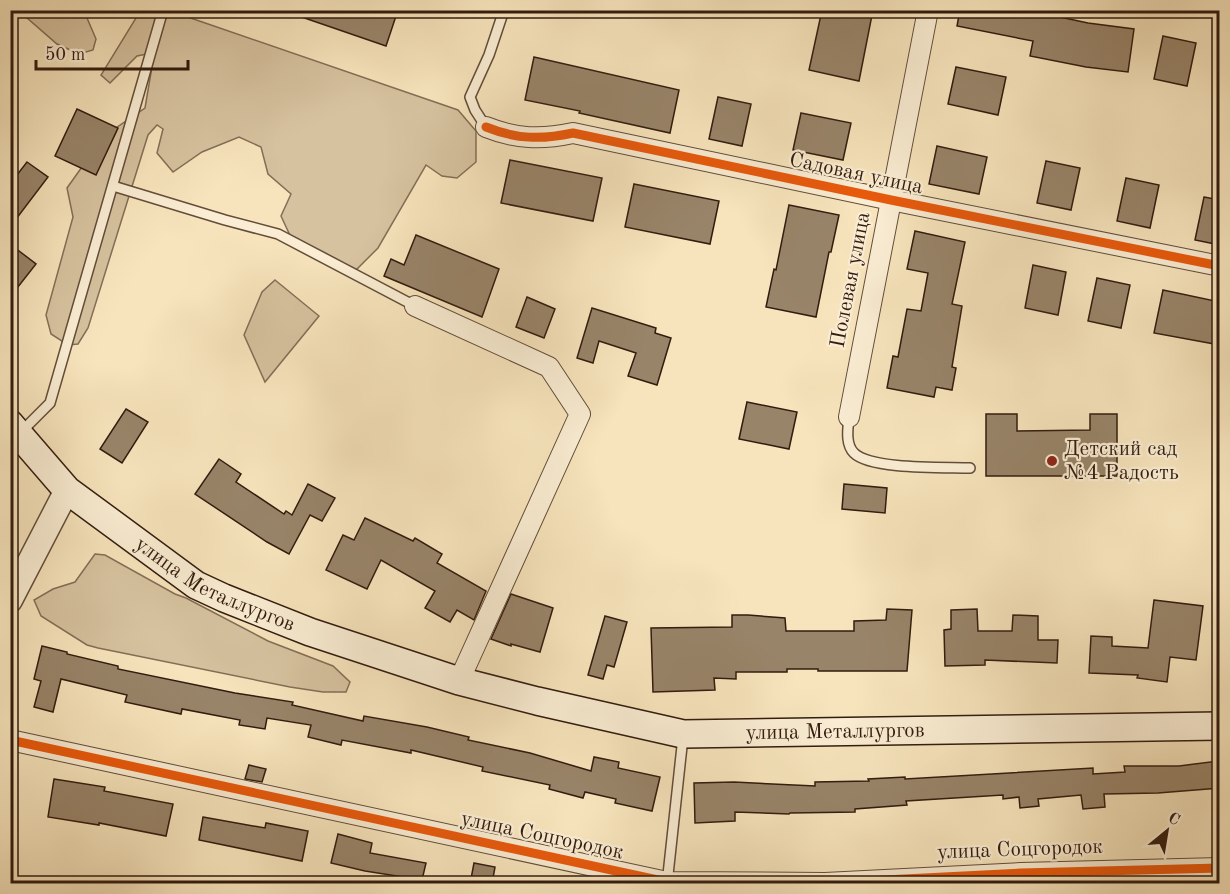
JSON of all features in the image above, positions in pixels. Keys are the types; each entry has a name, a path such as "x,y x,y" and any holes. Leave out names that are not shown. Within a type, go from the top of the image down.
{"main road":[{"name":"улица Металлургов","path":"15,429 67,490 196,585 310,632 459,681 537,701 683,734 1220,726"}],"street":[{"name":"Полевая улица","path":"849,417 928,10"},
{"name":"Садовая улица","path":"486,127 508,135 530,138 573,133 1220,266"},
{"path":"415,306 549,367 580,414 459,681"},
{"path":"10,600 67,490"},
{"name":"улица Соцгородок","path":"10,740 667,883 825,883 1021,873 1220,868"}],"lane":[{"path":"15,429 50,403 163,10"},
{"path":"486,127 470,97 493,44 504,10"},
{"path":"113,186 278,234 415,306"},
{"path":"849,417 848,439 853,453 869,462 916,467 970,468"},
{"path":"667,883 683,734"}],"shaded area":[{"path":"19,11 84,11 96,39 93,50 79,54 57,44"},
{"path":"164,11 176,11 458,110 476,131 476,162 457,178 442,176 426,165 378,248 352,274 294,244 281,216 291,194 268,174 261,147 239,137 202,152 173,172 157,153 163,129 157,125 148,135 88,328 78,344 68,345 51,334 46,315 73,217 67,188 104,136 145,108 153,61 147,54 137,56 110,83 101,75 139,13 155,15"},
{"path":"275,280 319,316 265,382 244,335 262,292"},
{"path":"95,554 105,555 175,594 268,641 333,666 350,682 346,692 323,692 290,687 87,645 41,616 34,600 53,589 75,582"}],"building":[{"path":"291,10 398,10 386,46 290,13"},
{"path":"822,10 873,10 859,81 809,70"},
{"path":"960,10 1027,10 1088,23 1134,29 1128,72 1086,67 1030,56 1033,41 957,26"},
{"path":"1163,36 1196,43 1187,86 1154,79"},
{"path":"534,57 679,90 670,133 525,100"},
{"path":"956,67 1006,77 998,115 948,104"},
{"path":"718,97 751,104 742,146 709,139"},
{"path":"77,109 118,128 96,175 55,156"},
{"path":"801,113 851,123 843,160 793,150"},
{"path":"937,146 987,157 979,194 929,184"},
{"path":"510,160 602,178 593,221 501,203"},
{"path":"1046,161 1080,168 1071,210 1037,203"},
{"path":"27,162 48,177 10,227 10,184"},
{"path":"1126,178 1159,185 1150,228 1117,221"},
{"path":"634,184 719,201 710,244 625,227"},
{"path":"1204,197 1220,200 1220,245 1195,240"},
{"path":"789,205 839,215 816,317 766,307"},
{"path":"915,231 965,242 952,304 962,306 952,367 956,368 952,390 936,387 934,397 887,388 893,356 898,357 907,309 921,311 928,273 907,269"},
{"path":"416,235 499,269 482,317 384,276 391,259 404,265"},
{"path":"10,244 36,264 10,297"},
{"path":"1033,265 1066,272 1058,315 1025,308"},
{"path":"1097,278 1130,285 1121,328 1088,321"},
{"path":"1163,290 1220,302 1220,345 1154,333"},
{"path":"527,297 555,309 544,338 516,327"},
{"path":"592,308 656,328 655,333 671,338 657,385 628,376 636,353 599,341 593,363 577,358"},
{"path":"747,402 797,412 789,449 739,439"},
{"path":"126,409 148,422 122,463 100,449"},
{"path":"986,414 1017,414 1017,431 1090,430 1090,414 1117,414 1117,476 986,476"},
{"path":"219,459 241,474 236,482 284,514 286,511 292,515 308,484 335,498 322,521 310,515 289,554 195,494"},
{"path":"844,484 887,488 885,513 842,509"},
{"path":"365,518 413,541 415,538 442,554 437,563 486,591 474,620 457,610 450,622 425,608 435,591 381,560 367,589 326,570 343,535 354,540"},
{"path":"511,594 553,608 540,652 491,639"},
{"path":"1154,600 1203,606 1196,660 1170,657 1167,682 1137,678 1138,675 1089,673 1091,636 1112,637 1112,646 1148,648"},
{"path":"887,609 912,610 907,671 787,669 787,672 736,672 736,679 714,678 715,690 653,692 651,628 732,627 732,615 748,615 785,618 786,631 854,631 854,621 886,620"},
{"path":"977,609 978,631 1012,631 1013,615 1038,616 1038,640 1058,640 1057,663 985,660 985,665 945,666 944,630 951,629 951,610"},
{"path":"605,616 627,622 614,667 607,665 603,679 588,675"},
{"path":"42,646 118,666 118,669 235,693 293,702 292,705 363,721 364,716 427,727 469,737 468,740 530,753 591,771 594,757 619,762 618,768 660,777 652,811 615,803 616,799 585,792 583,798 549,789 550,785 482,771 483,767 411,750 411,753 342,740 341,745 308,737 311,725 267,718 265,729 239,725 240,720 182,709 181,714 125,702 127,695 61,679 53,712 34,707 41,681 34,679"},
{"path":"1218,761 1220,788 1104,794 1105,807 1083,809 1081,795 1038,799 1039,806 1020,808 1019,797 1003,799 1003,795 906,801 907,805 855,809 855,812 789,814 735,812 735,821 695,823 694,783 734,782 815,786 815,782 1093,768 1093,774 1125,772 1124,766 1179,766"},
{"path":"249,765 266,769 262,782 245,779"},
{"path":"54,779 105,787 104,791 173,804 166,836 99,823 99,825 48,817"},
{"path":"203,817 265,828 266,823 308,831 302,861 199,840"},
{"path":"338,834 372,843 370,853 426,863 422,880 331,863"},
{"path":"474,863 495,867 492,884 470,884"}],"cycle path":[{"path":"486,127 508,134 529,137 550,137 573,133 1220,266"},
{"path":"10,740 667,882 825,883 1021,873 1220,868"}],"place":[{"name":"Детский сад №4 Радость","path":"1052,461"}]}
